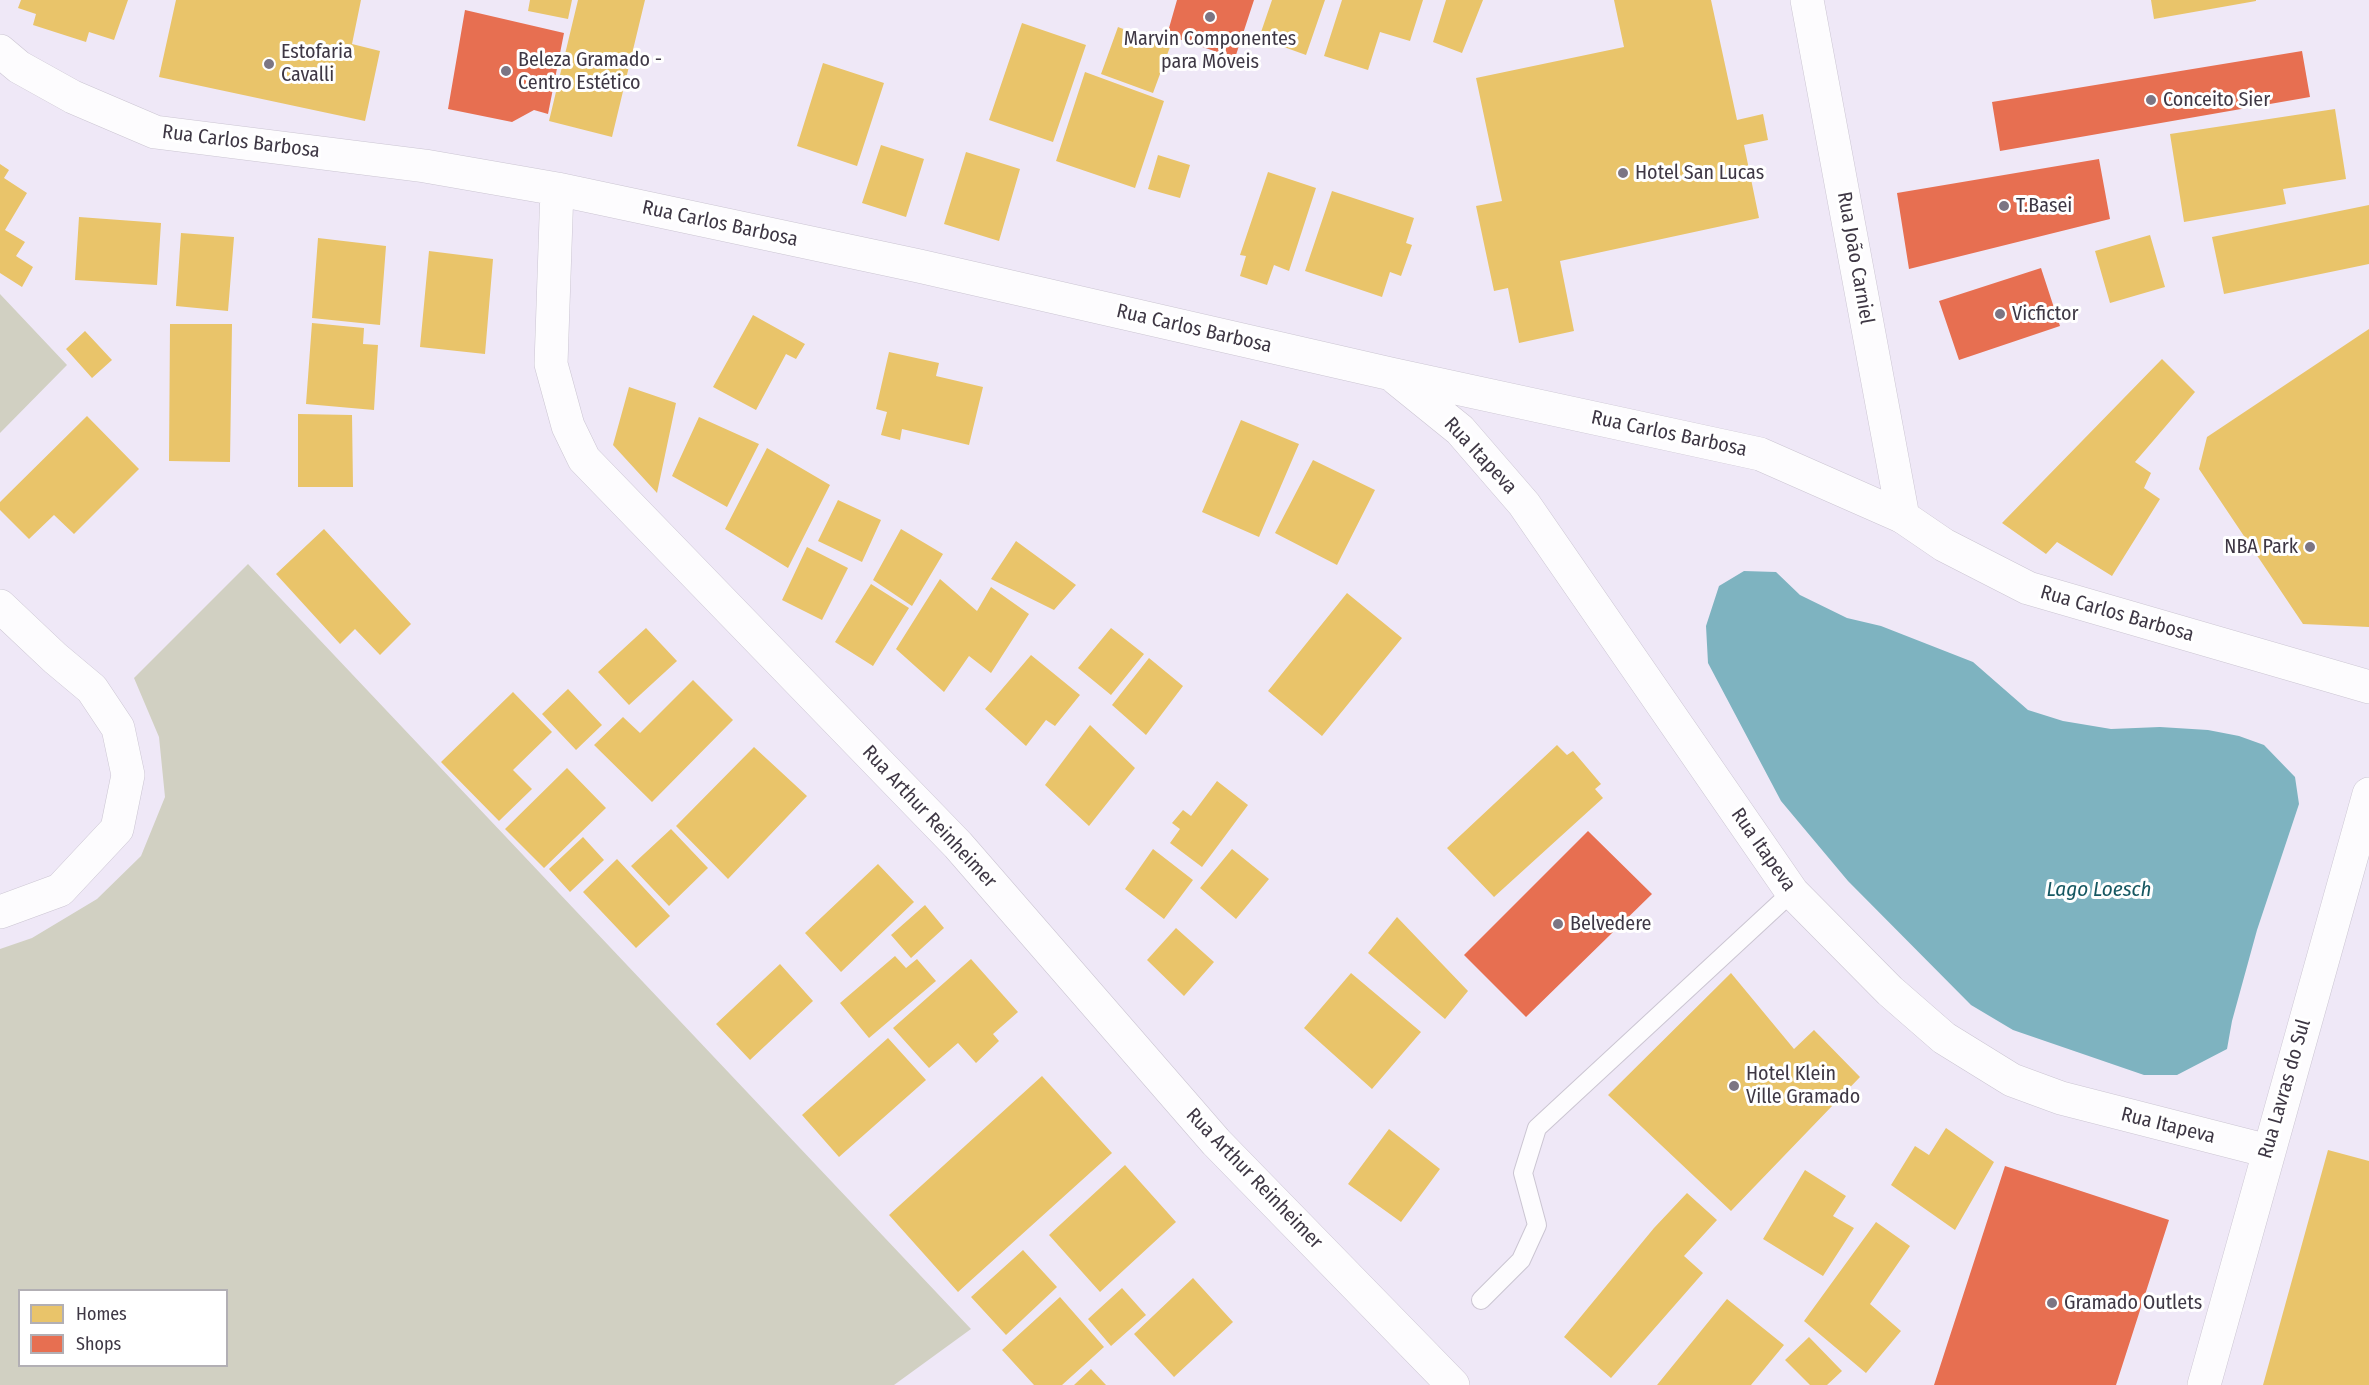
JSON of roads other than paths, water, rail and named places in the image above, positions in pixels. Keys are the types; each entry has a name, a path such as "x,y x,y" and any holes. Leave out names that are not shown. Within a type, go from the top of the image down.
{"street":[{"name":"Rua João Carniel","path":"1807,0 1903,517"},
{"name":"Rua Carlos Barbosa","path":"0,51 18,67 73,97 155,132 425,166 557,189 930,269 1391,374 1760,454 1903,517 1944,545 2028,588 2369,687"},
{"name":"Rua Arthur Reinheimer","path":"557,189 550,364 568,426 584,459 958,845 1216,1142 1454,1385"},
{"name":"Rua Itapeva","path":"1391,374 1460,430 1524,504 1792,892 1890,991 1944,1038 2013,1080 2061,1098 2268,1151"},
{"path":"0,606 92,689 118,728 128,775 117,829 60,890 0,912"},
{"name":"Rua Lavras do Sul","path":"2204,1385 2369,794"}],"lane":[{"path":"1481,1300 1521,1260 1537,1226 1523,1173 1537,1128 1792,892"}],"water":[{"name":"Lago Loesch","path":"1744,571 1776,572 1800,595 1847,618 1881,626 1973,662 2028,710 2063,721 2111,729 2160,727 2208,730 2239,736 2264,745 2295,777 2299,804 2257,930 2232,1021 2227,1049 2177,1075 2144,1075 2013,1030 1971,1005 1848,881 1781,801 1708,663 1706,626 1719,586"}],"place":[{"name":"Marvin Componentes para Móveis","path":"1210,17"},
{"name":"Estofaria Cavalli","path":"269,64"},
{"name":"Beleza Gramado - Centro Estético","path":"506,71"},
{"name":"Conceito Sier","path":"2151,100"},
{"name":"Hotel San Lucas","path":"1623,173"},
{"name":"T.Basei","path":"2004,206"},
{"name":"Vicfictor","path":"2000,314"},
{"name":"NBA Park","path":"2310,547"},
{"name":"Belvedere","path":"1558,924"},
{"name":"Hotel Klein Ville Gramado","path":"1734,1086"},
{"name":"Gramado Outlets","path":"2052,1303"}]}
